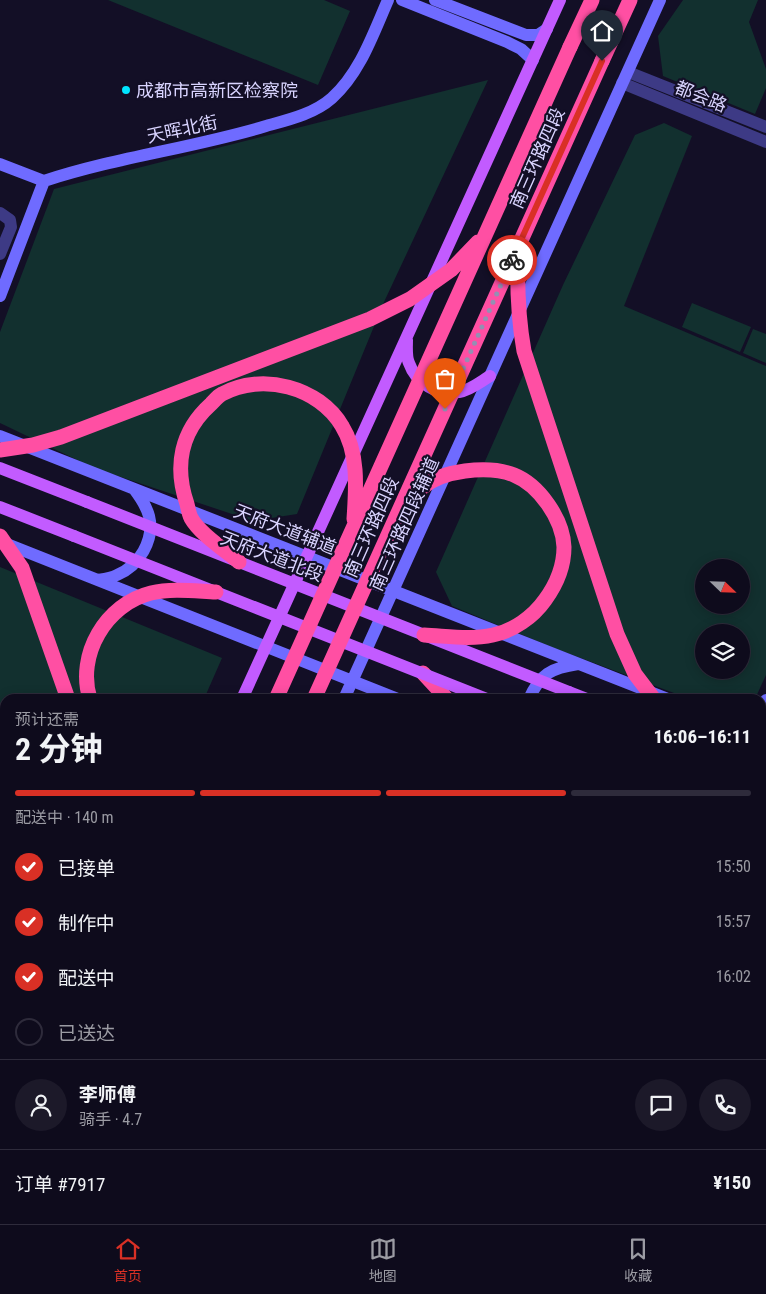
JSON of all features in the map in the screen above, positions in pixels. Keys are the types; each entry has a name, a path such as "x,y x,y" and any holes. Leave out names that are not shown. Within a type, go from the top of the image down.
{"highway":[{"name":"南三环路四段","path":"277,694 592,0"},
{"name":"南三环路四段","path":"316,694 630,0"},
{"path":"0,450 33,445 61,437 370,319 410,299 451,270 486,234"},
{"path":"518,246 517,290 519,325 524,351 616,634 635,674 650,694"},
{"path":"239,562 205,533 192,518 182,491 180,463 186,438 198,416 221,394 245,386 271,384 295,388 328,408 343,426 355,468 354,526"},
{"path":"396,518 422,487 437,478 473,470 494,470 514,475 534,488 549,505 558,522 564,546 561,566 552,591 538,610 522,623 494,635 472,638 424,634"},
{"path":"0,536 22,568 66,694"},
{"path":"88,694 86,686 89,653 99,631 117,609 130,601 150,594 179,590 216,592"},
{"path":"423,673 442,694"}],"main road":[{"path":"244,694 560,0"},
{"path":"407,338 408,362 414,374 433,390 458,393 471,388 490,376"},
{"name":"天府大道北段","path":"0,468 574,694"},
{"path":"0,507 475,694"}],"street":[{"name":"天晖北街","path":"44,181 116,161 226,138 294,118 313,110 331,99 359,65 388,0"},
{"path":"402,0 507,42 520,49 533,60"},
{"path":"435,0 526,35 538,35 547,29"},
{"name":"南三环路四段辅道","path":"346,694 660,0"},
{"name":"都会路","path":"628,72 766,127"},
{"name":"都会路","path":"622,83 766,142"},
{"path":"0,164 44,181 0,296"},
{"path":"0,213 10,220 11,227 0,254"},
{"name":"天府大道辅道","path":"0,436 655,694"},
{"path":"98,580 116,576 130,569 142,555 148,540 151,528 149,516 144,503 134,489"},
{"path":"0,541 385,694"},
{"path":"531,694 535,686 548,672 563,666 580,664"}],"green space":[{"path":"108,0 324,0 350,11 318,85"},
{"path":"683,0 758,0 749,22 766,69 766,88 755,114 663,76 658,36"},
{"path":"488,80 384,302 297,514 253,521 94,468 0,423 0,332 54,189"},
{"path":"664,123 692,136 624,306 766,366 766,675 757,694 677,694 554,648 452,606 436,572 563,285 635,135"},
{"path":"692,303 751,327 740,352 682,327"},
{"path":"753,329 766,334 766,363 743,353"},
{"path":"0,567 222,658 206,694 0,694"}],"way so far":[{"path":"445,409 512,260"}],"place":[{"name":"成都市高新区检察院","path":"126,90"}],"route":[{"path":"512,260 602,61"}]}
